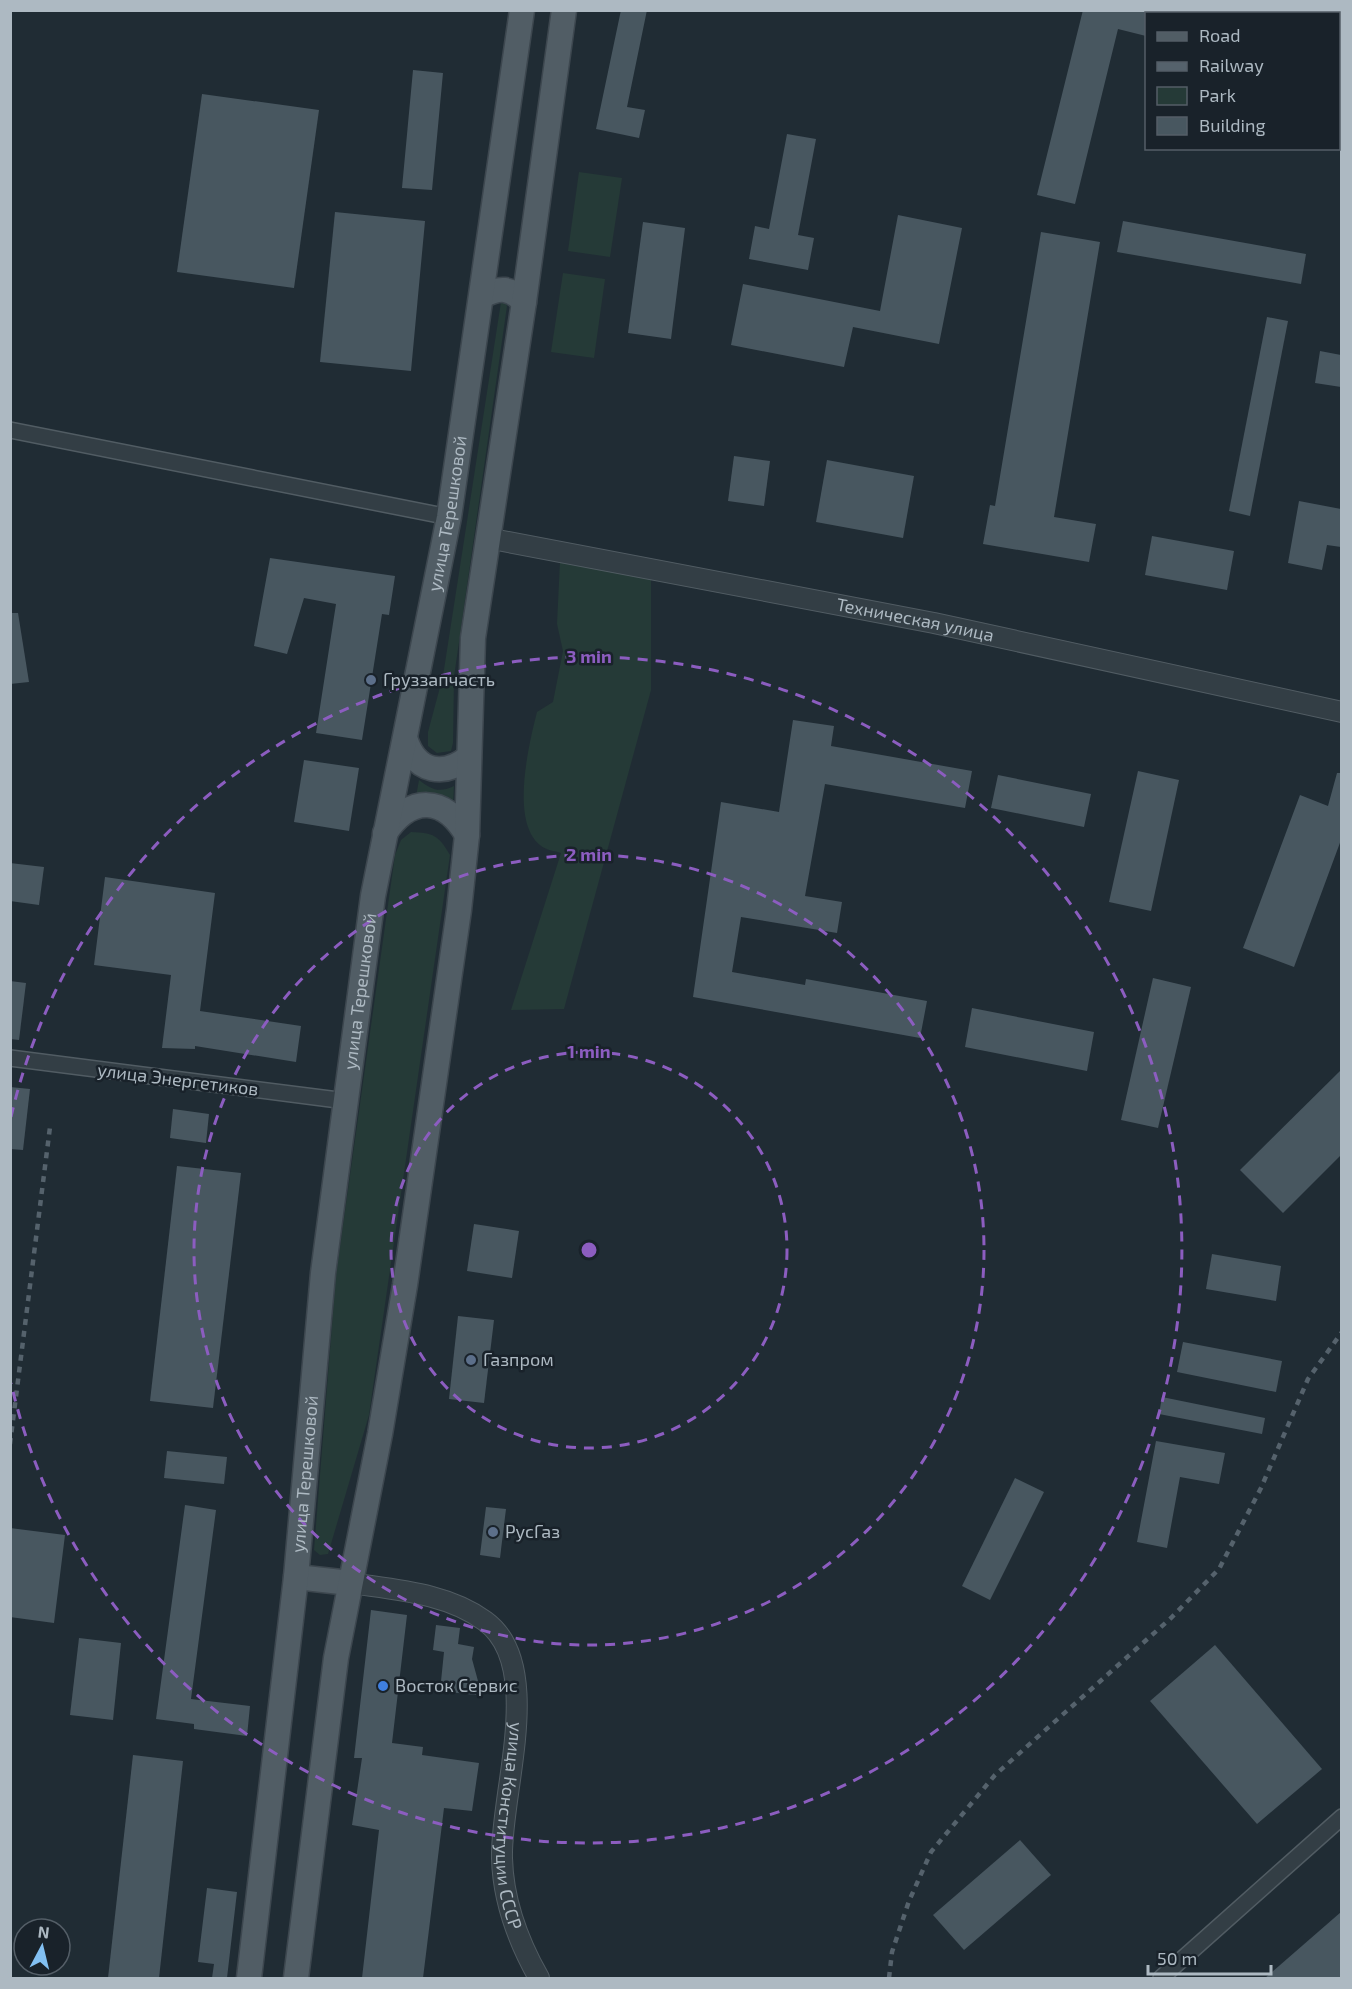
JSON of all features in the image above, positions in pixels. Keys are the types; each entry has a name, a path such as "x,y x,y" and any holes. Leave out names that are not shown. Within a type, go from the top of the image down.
{"main road":[{"name":"улица Терешковой","path":"249,1978 296,1577 323,1273 373,896 406,741 449,517 522,10"},
{"path":"296,1978 336,1658 380,1434 405,1285 467,835 473,638 524,302 564,10"},
{"path":"482,296 495,290 506,289 515,293 524,302"},
{"path":"406,741 411,755 418,763 431,768 444,770 458,766 469,757"},
{"path":"385,833 395,819 406,811 433,806 446,810 458,820 467,835"},
{"name":"улица Конституции СССР","path":"296,1577 350,1583"}],"street":[{"path":"10,430 449,517"},
{"name":"Техническая улица","path":"487,538 934,623 1341,712"},
{"name":"улица Энергетиков","path":"10,1058 346,1101"},
{"name":"улица Конституции СССР","path":"350,1583 409,1592 456,1604 486,1621 498,1633 506,1649 517,1682 502,1858 508,1905 522,1949 539,1978"},
{"path":"1161,1978 1341,1817"}],"green space":[{"path":"579,172 622,178 610,257 568,251"},
{"path":"563,273 605,279 594,358 551,352"},
{"path":"501,302 505,302 507,306 454,677 453,743 451,751 437,753 428,746 428,732 443,676"},
{"path":"560,561 651,577 651,690 564,1009 511,1010 561,853 542,847 531,834 524,801 524,782 537,712 553,702 563,651 557,624"},
{"path":"419,780 436,789 454,786 453,805 415,802"},
{"path":"411,832 435,836 450,855 369,1415 328,1554 320,1555 314,1550 336,1275 395,855 401,840"}],"building":[{"path":"621,10 647,10 627,107 645,110 639,138 596,129"},
{"path":"1083,10 1146,10 1145,36 1118,29 1075,204 1037,195"},
{"path":"413,70 443,73 432,190 402,188"},
{"path":"202,94 319,110 294,288 177,272"},
{"path":"787,134 816,139 798,235 814,238 808,270 749,259 755,226 769,229"},
{"path":"335,212 425,221 411,371 320,362"},
{"path":"898,215 962,228 939,344 853,327 844,367 731,345 743,284 880,311"},
{"path":"1123,221 1306,254 1301,284 1117,252"},
{"path":"643,222 685,228 671,339 628,333"},
{"path":"1041,232 1100,242 1054,517 1096,524 1089,562 983,544 990,505 995,506"},
{"path":"1267,317 1288,321 1250,516 1229,511"},
{"path":"1320,351 1341,355 1341,387 1315,383"},
{"path":"734,456 770,461 764,506 728,501"},
{"path":"827,460 914,476 903,538 816,522"},
{"path":"1299,501 1341,509 1341,547 1327,545 1322,570 1288,563"},
{"path":"1152,536 1234,551 1227,590 1145,575"},
{"path":"270,558 395,576 389,615 382,614 362,740 316,733 336,604 304,598 287,654 254,646"},
{"path":"10,613 18,613 29,682 10,684"},
{"path":"793,720 834,726 831,746 972,771 965,808 825,784 805,896 842,902 837,933 741,917 732,972 805,985 806,979 927,1001 920,1038 693,997 721,802 779,812"},
{"path":"304,760 359,768 349,831 294,822"},
{"path":"1138,771 1179,780 1151,911 1109,902"},
{"path":"1337,773 1341,773 1341,840 1294,967 1243,948 1300,795 1328,806"},
{"path":"998,775 1091,794 1084,827 991,808"},
{"path":"10,863 44,867 39,905 10,901"},
{"path":"105,877 215,893 200,1011 301,1026 296,1062 195,1046 195,1049 162,1048 171,975 94,965"},
{"path":"1153,978 1191,987 1158,1128 1121,1120"},
{"path":"10,981 26,983 19,1040 10,1039"},
{"path":"972,1008 1094,1032 1087,1071 965,1047"},
{"path":"1341,1070 1341,1155 1283,1213 1240,1170"},
{"path":"10,1087 30,1089 23,1150 10,1149"},
{"path":"173,1109 209,1114 206,1143 170,1138"},
{"path":"177,1166 241,1173 213,1408 150,1401"},
{"path":"474,1224 519,1231 512,1278 467,1271"},
{"path":"1212,1254 1281,1266 1276,1301 1206,1289"},
{"name":"Газпром","path":"458,1316 494,1320 484,1403 449,1399"},
{"path":"1183,1342 1282,1361 1276,1392 1177,1372"},
{"path":"1162,1397 1265,1418 1262,1434 1159,1414"},
{"path":"1156,1441 1225,1453 1219,1484 1180,1477 1167,1548 1137,1542"},
{"path":"167,1451 227,1457 224,1484 164,1478"},
{"path":"1015,1478 1044,1492 990,1600 962,1586"},
{"path":"185,1505 216,1510 191,1699 250,1706 247,1736 194,1729 194,1724 156,1719"},
{"name":"РусГаз","path":"486,1507 506,1509 500,1558 480,1555"},
{"path":"10,1528 65,1535 54,1623 10,1617"},
{"path":"371,1610 407,1615 392,1743 423,1747 422,1755 479,1763 472,1811 444,1808 423,1978 362,1978 379,1830 352,1825 362,1758 354,1758"},
{"path":"436,1625 460,1628 458,1644 474,1647 472,1659 478,1681 476,1695 440,1691 444,1652 433,1650"},
{"path":"79,1638 121,1643 113,1720 70,1715"},
{"path":"1215,1645 1322,1769 1257,1824 1150,1701"},
{"path":"133,1755 183,1761 159,1978 108,1978"},
{"path":"1020,1840 1051,1875 964,1950 933,1915"},
{"path":"207,1888 237,1892 227,1978 212,1978 214,1964 198,1962"},
{"path":"1341,1912 1341,1978 1265,1978"}],"railway":[{"path":"10,1444 50,1127"},
{"path":"889,1978 892,1952 909,1901 931,1852 995,1775 1171,1618 1219,1569 1261,1488 1308,1379 1342,1332"}],"place":[{"name":"Груззапчасть","path":"371,680"},
{"name":"Газпром","path":"471,1360"},
{"name":"РусГаз","path":"493,1532"},
{"name":"Восток Сервис","path":"383,1686"}]}
